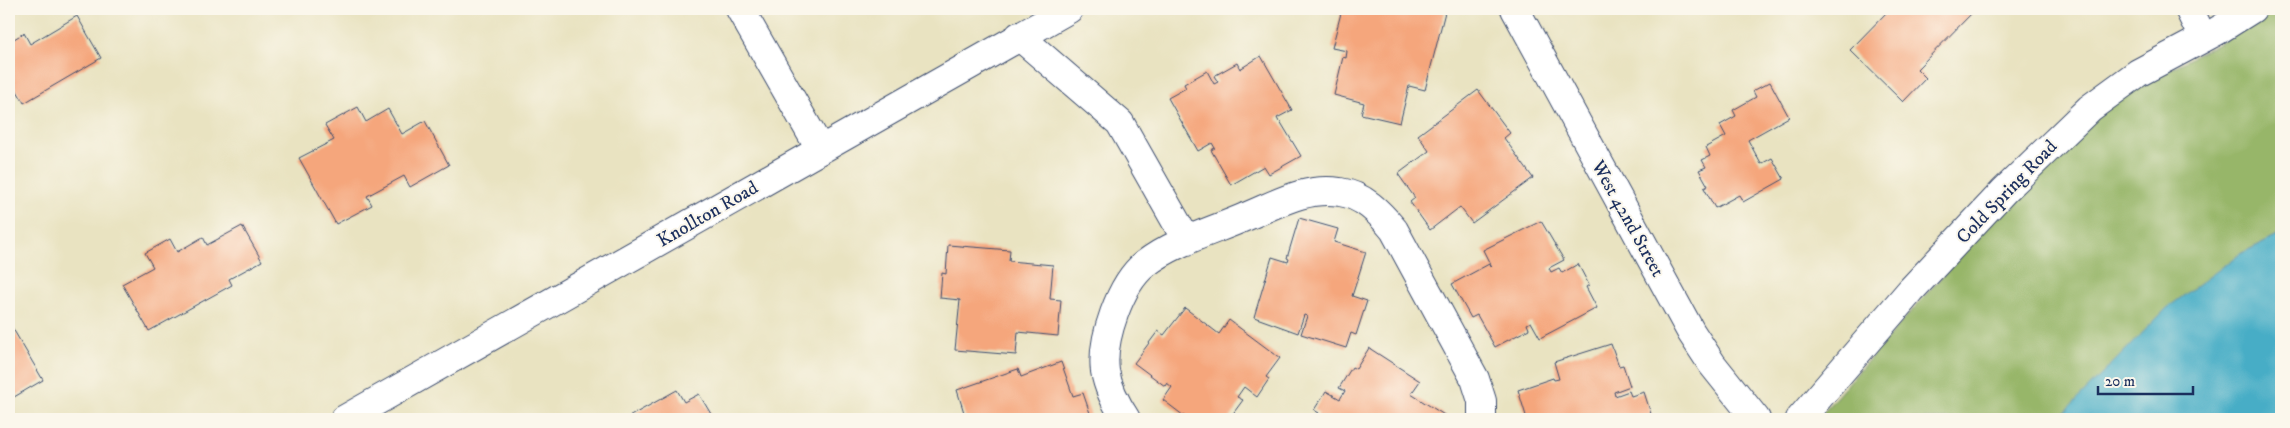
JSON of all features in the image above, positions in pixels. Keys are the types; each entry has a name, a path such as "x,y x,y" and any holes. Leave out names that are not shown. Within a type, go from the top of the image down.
{"street":[{"path":"740,9 820,149"},
{"name":"Knollton Road","path":"346,419 1069,9"},
{"name":"West 42nd Street","path":"1515,9 1691,332 1712,364 1756,419"},
{"path":"2189,9 2203,38"},
{"name":"Cold Spring Road","path":"1800,419 1911,290 2004,191 2072,124 2113,89 2138,73 2252,9"},
{"path":"1019,36 1120,123 1187,241"},
{"path":"1126,419 1115,403 1105,370 1108,340 1121,295 1133,276 1145,264 1187,241 1307,193 1319,191 1341,192 1362,200 1380,213 1394,230 1475,379 1482,401 1482,419"}],"green space":[{"path":"2281,9 2281,234 2240,254 2058,419 1817,419 1936,283 2059,149 2119,97"}],"water":[{"path":"2281,234 2281,419 2058,419 2167,308 2240,254"}],"building":[{"path":"1342,9 1404,9 1418,12 1420,9 1431,9 1445,12 1425,90 1409,86 1400,123 1361,114 1364,103 1334,95 1343,57 1346,58 1347,51 1332,48"},
{"path":"1890,9 1976,9 1917,69 1926,78 1903,102 1850,50"},
{"path":"77,16 101,58 24,103 9,77 9,42 24,33 30,44"},
{"path":"1261,56 1292,110 1277,118 1301,156 1269,174 1264,166 1231,185 1211,150 1215,148 1212,143 1198,151 1168,98 1186,88 1184,84 1207,71 1214,84 1218,82 1214,76 1237,63 1240,69"},
{"path":"1770,82 1789,117 1748,140 1761,164 1772,158 1784,179 1743,202 1739,195 1715,208 1704,188 1708,186 1699,170 1706,167 1702,160 1710,156 1706,147 1726,136 1720,125 1736,116 1733,110 1756,97 1753,91"},
{"path":"1478,90 1510,133 1504,138 1533,178 1472,223 1460,207 1430,230 1410,202 1415,198 1398,174 1429,151 1418,135"},
{"path":"358,107 366,122 388,109 402,134 425,121 449,165 410,187 404,176 367,196 372,205 336,224 299,158 334,140 325,125"},
{"path":"1299,218 1338,229 1334,242 1366,252 1352,296 1367,301 1356,335 1351,333 1346,348 1301,334 1307,316 1304,315 1298,333 1254,317 1272,257 1288,262 1289,259 1287,258"},
{"path":"1541,221 1564,260 1549,268 1551,272 1559,268 1562,273 1578,264 1589,285 1586,287 1597,308 1540,338 1531,322 1527,324 1529,329 1495,347 1477,315 1471,318 1452,284 1489,264 1491,266 1483,250"},
{"path":"242,226 262,261 229,279 232,285 149,331 122,284 153,267 145,253 170,239 177,252 203,237 207,245"},
{"path":"948,245 1010,250 1009,261 1053,265 1050,299 1061,300 1058,336 1018,332 1016,355 955,350 960,300 940,298 942,273 946,274"},
{"path":"1185,308 1219,334 1229,320 1280,358 1266,377 1269,379 1257,397 1244,387 1237,397 1243,400 1229,419 1188,419 1163,400 1172,387 1167,383 1165,386 1134,363 1158,331 1164,335"},
{"path":"9,322 43,380 9,400"},
{"path":"1611,344 1619,366 1623,365 1630,386 1614,392 1615,396 1629,391 1631,396 1644,392 1651,414 1647,415 1648,419 1527,419 1518,390 1553,378 1554,380 1559,379 1554,362"},
{"path":"1369,348 1420,381 1411,394 1449,418 1315,419 1319,413 1314,410 1326,391 1340,399 1345,391 1339,388 1352,367 1356,369"},
{"path":"1061,362 1073,396 1083,393 1092,419 966,419 957,390 1018,369 1021,377"},
{"path":"677,390 684,402 699,394 714,419 625,419"}]}
